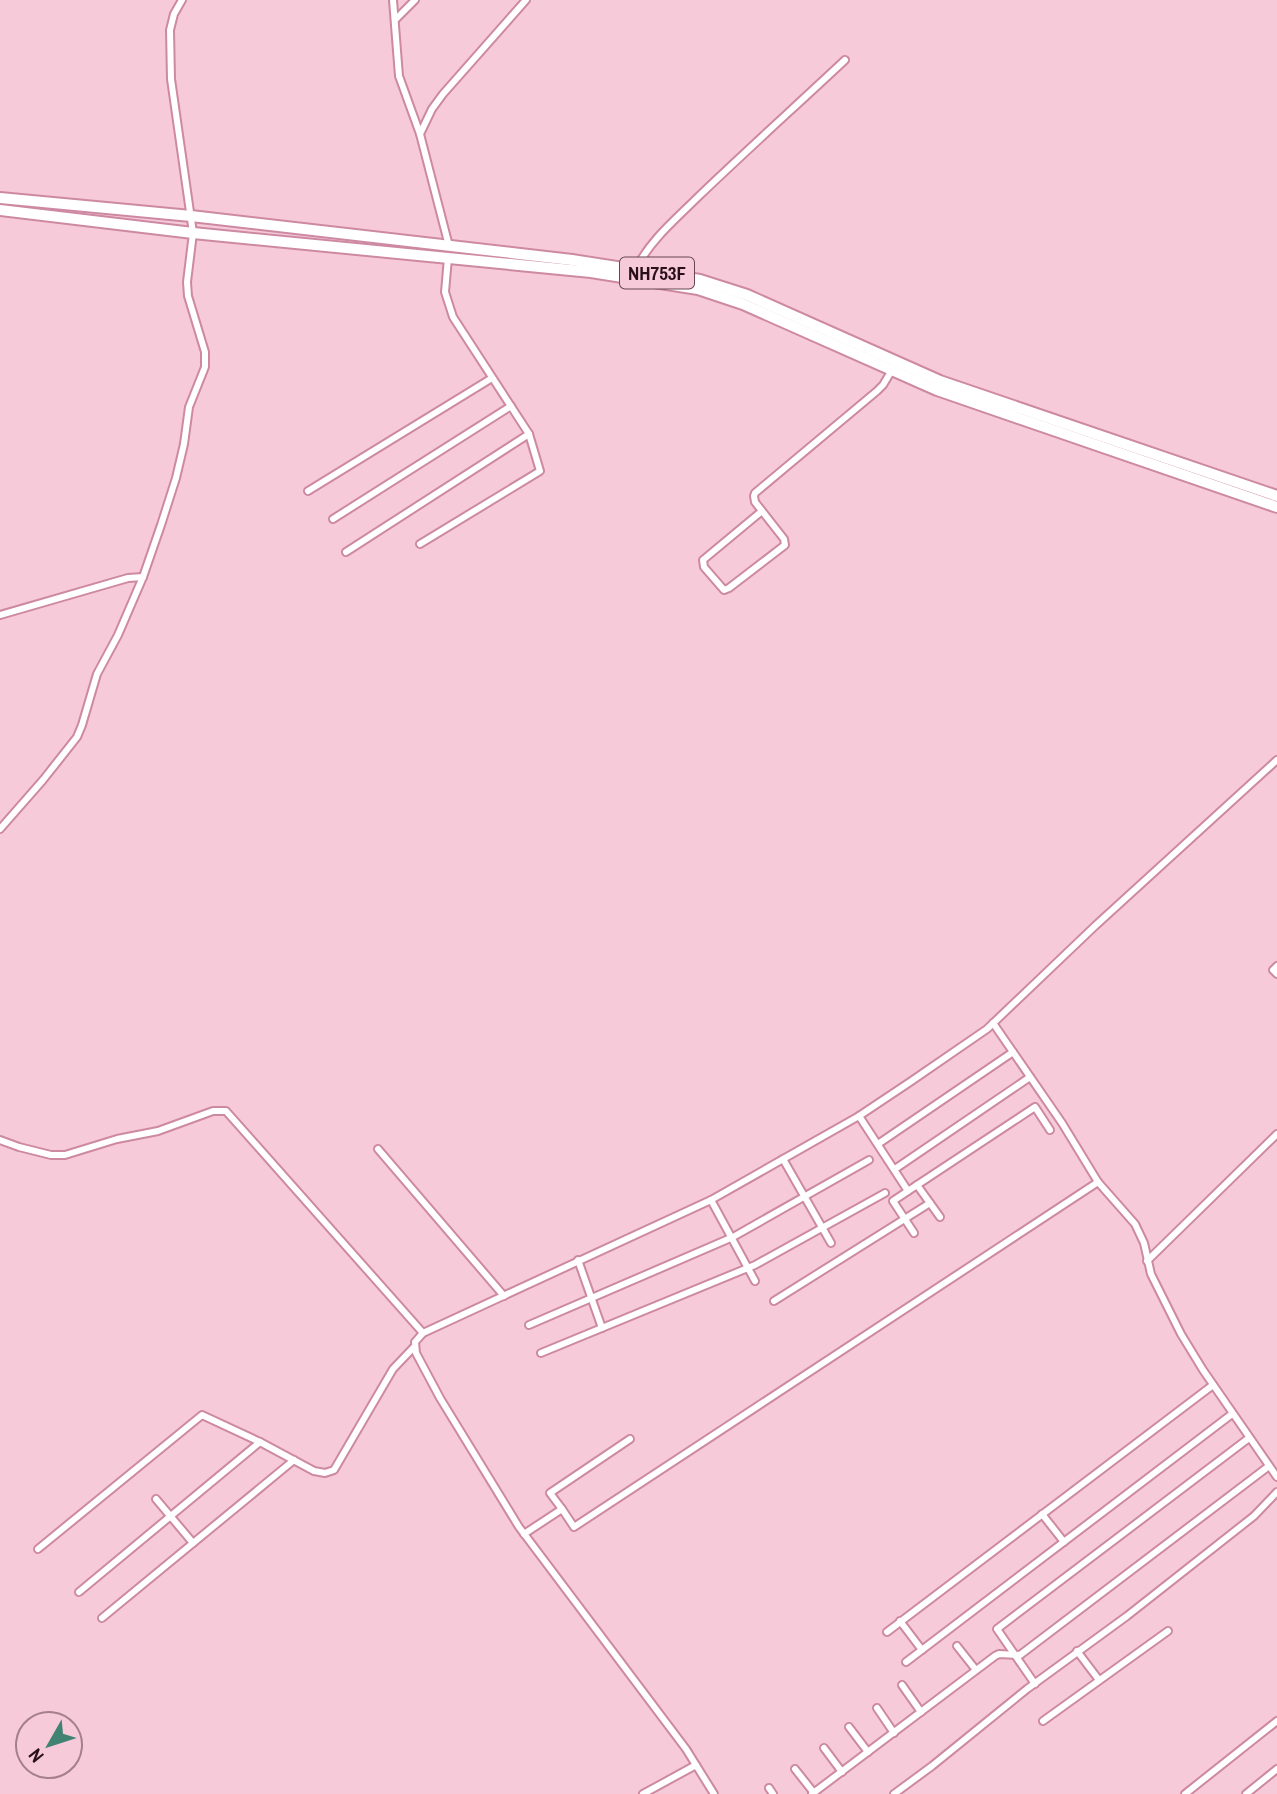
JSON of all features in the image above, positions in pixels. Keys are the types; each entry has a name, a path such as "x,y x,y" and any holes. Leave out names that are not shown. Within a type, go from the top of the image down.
{"highway":[{"name":"NH753F","path":"0,198 191,216 582,261 700,280 747,295 940,381 1277,496"},
{"name":"NH753F","path":"0,210 193,233 591,272 698,289 743,304 937,390 1277,507"}],"street":[{"path":"0,829 77,737 97,674 118,635 143,577 176,478 189,407 205,367 205,352 188,296 187,282 193,233 171,79 170,30 174,14 182,0"},
{"path":"393,0 398,76 420,134 449,246"},
{"path":"396,19 415,0"},
{"path":"420,134 443,94 526,0"},
{"path":"636,269 657,238 845,60"},
{"path":"420,544 540,471 529,434 453,317 447,301 445,282 448,258"},
{"path":"762,511 703,559 704,567 724,590 785,545 754,499 755,493 883,386 892,370"},
{"path":"308,492 492,378"},
{"path":"333,519 511,406"},
{"path":"346,552 529,434"},
{"path":"0,615 118,580 143,577"},
{"path":"37,1549 202,1415 314,1471 325,1473 334,1470 393,1369 423,1334 711,1200 859,1116 910,1083 993,1023 1277,760"},
{"path":"1277,965 1273,970 1277,974"},
{"path":"993,1023 1062,1123 1098,1182 1135,1224 1144,1243 1151,1275 1181,1334 1232,1414 1277,1477"},
{"path":"878,1144 1013,1052"},
{"path":"895,1169 1030,1077"},
{"path":"914,1233 893,1201 1035,1107 1050,1130"},
{"path":"0,1140 51,1155 65,1155 117,1139 158,1131 213,1111 226,1111 423,1334"},
{"path":"859,1116 908,1191"},
{"path":"1147,1261 1277,1133"},
{"path":"378,1149 503,1296"},
{"path":"783,1159 831,1243"},
{"path":"529,1325 731,1238 869,1160"},
{"path":"630,1439 550,1493 574,1527 1098,1182"},
{"path":"917,1185 940,1217"},
{"path":"541,1353 748,1268 885,1193"},
{"path":"711,1200 755,1281"},
{"path":"774,1301 930,1203"},
{"path":"578,1261 602,1328"},
{"path":"414,1347 440,1398 524,1534 666,1722 714,1794"},
{"path":"887,1632 1213,1385"},
{"path":"906,1662 1232,1414"},
{"path":"1035,1684 997,1629 1249,1438"},
{"path":"79,1592 260,1442"},
{"path":"102,1618 294,1460"},
{"path":"795,1769 813,1793 999,1654 1020,1655 1269,1466"},
{"path":"894,1794 1254,1516 1277,1492"},
{"path":"156,1499 193,1543"},
{"path":"524,1534 562,1509"},
{"path":"1042,1514 1064,1542"},
{"path":"900,1621 922,1650"},
{"path":"1043,1721 1168,1631"},
{"path":"957,1646 976,1671"},
{"path":"1077,1651 1100,1680"},
{"path":"902,1685 921,1712"},
{"path":"877,1708 894,1732"},
{"path":"1185,1794 1277,1721"},
{"path":"849,1727 868,1752"},
{"path":"824,1748 842,1772"},
{"path":"643,1794 696,1765"},
{"path":"1246,1794 1277,1769"}]}
